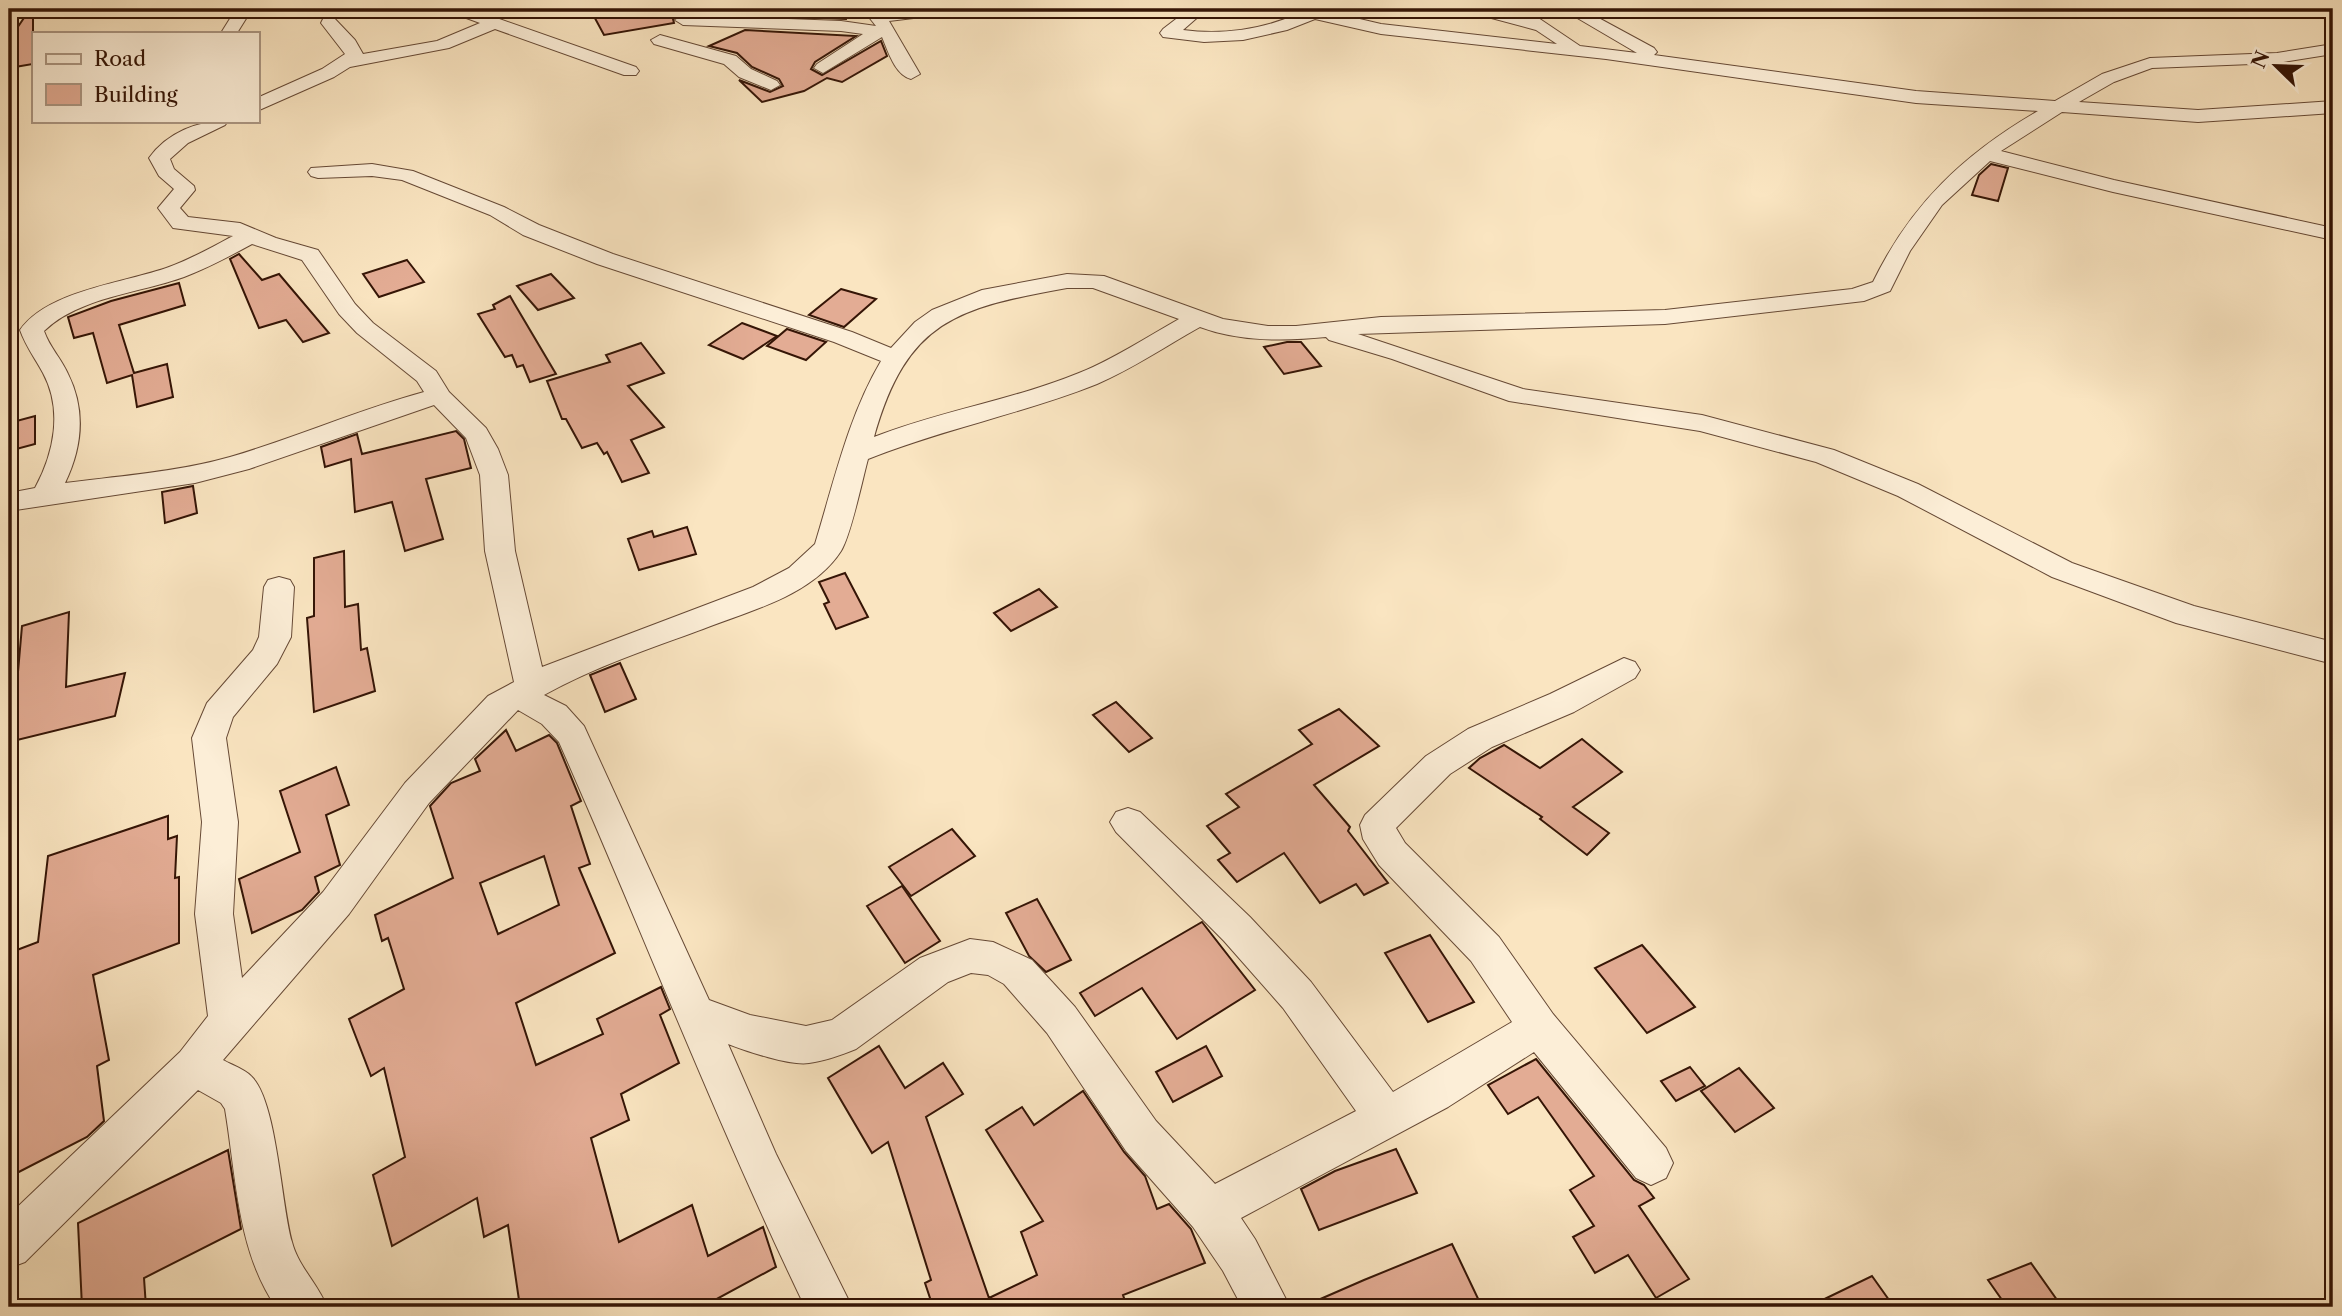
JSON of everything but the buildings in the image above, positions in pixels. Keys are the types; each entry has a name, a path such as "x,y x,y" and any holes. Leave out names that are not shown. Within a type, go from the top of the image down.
{"street":[{"path":"230,32 244,9"},
{"path":"456,9 630,71"},
{"path":"601,59 646,46 689,14 841,26 878,23 946,9"},
{"path":"1199,9 1169,33 1227,38 1258,30 1280,29 1314,13"},
{"path":"1295,9 1356,24 1421,35 1579,50 1916,97 2198,116 2333,107"},
{"path":"1475,9 1544,30"},
{"path":"1514,9 1579,50"},
{"path":"1570,9 1668,62"},
{"path":"329,23 354,50 355,56 348,62"},
{"path":"259,104 348,62 455,40 483,31 494,23"},
{"path":"823,68 878,23"},
{"path":"878,23 911,74"},
{"path":"646,46 730,60 745,73 771,85"},
{"path":"9,1246 194,1066 229,1021 336,903 417,793 500,705 566,668 764,594 799,575 829,547 878,388 895,358 923,327 958,306 990,295 1082,279 1105,283 1196,320 1255,332 1323,331 1381,324 1664,317 1743,306 1831,300 1869,293 1882,286 1899,251 1935,201 2003,139 2108,78 2150,63 2277,58 2333,49"},
{"path":"216,122 181,139 159,158 166,172 184,186 185,190 170,208 181,223 232,228 249,237 310,255 347,309 365,328 426,376 439,396 477,434 485,449 494,475 500,551 524,690 554,715 572,735 761,1169 829,1307"},
{"path":"1987,155 2113,186 2333,234"},
{"path":"318,172 372,170 406,175 497,211 531,230 605,259 706,295 844,337 895,358"},
{"path":"45,495 60,469 67,446 67,424 56,374 43,356 32,330 36,324 46,316 70,305 180,271 249,237"},
{"path":"856,454 911,432 944,425 1089,378 1196,320"},
{"path":"1323,331 1401,354 1518,396 1702,423 1825,456 1880,477 2062,570 2187,615 2333,653"},
{"path":"9,502 195,474 239,463 395,408 439,396"},
{"path":"229,1021 214,914 220,822 209,738 219,712 266,656 275,637 279,587"},
{"path":"1624,670 1562,703 1480,737 1438,765 1398,802 1378,825 1381,839 1392,854 1485,949 1539,1027 1651,1163"},
{"path":"1128,821 1237,929 1297,995 1387,1118"},
{"path":"694,1013 750,1034 806,1045 842,1036 933,970 970,957 993,959 1018,972 1061,1020 1141,1136 1209,1211 1239,1255 1266,1307"},
{"path":"1209,1211 1433,1093 1539,1027"},
{"path":"194,1066 236,1089 245,1101 270,1247 287,1283 304,1307"}]}
